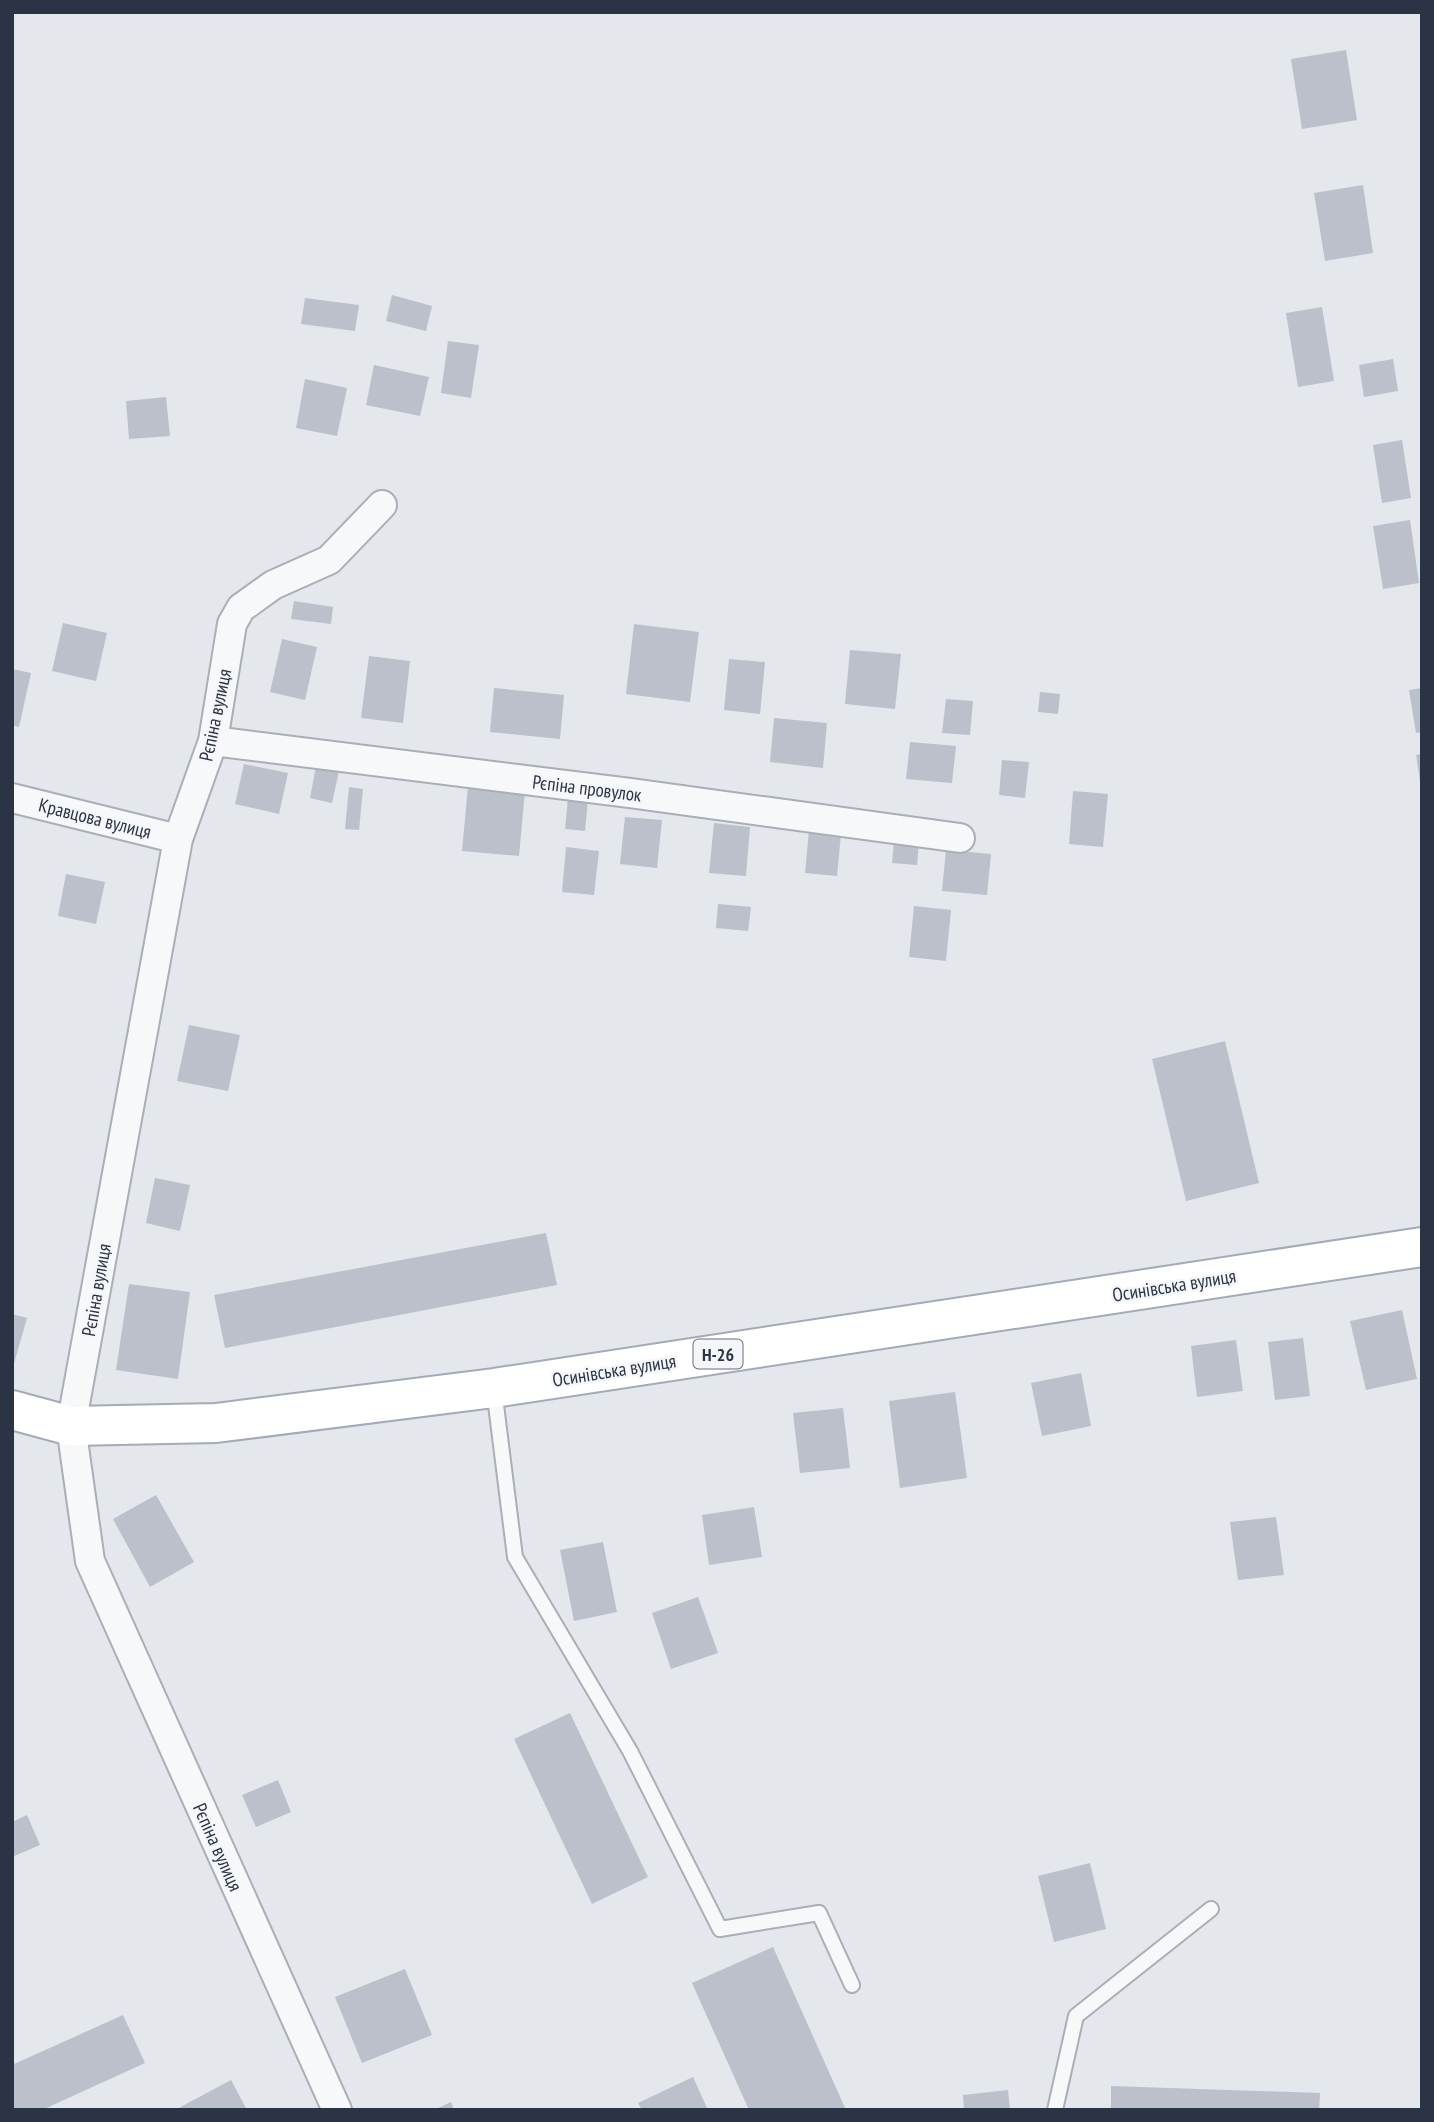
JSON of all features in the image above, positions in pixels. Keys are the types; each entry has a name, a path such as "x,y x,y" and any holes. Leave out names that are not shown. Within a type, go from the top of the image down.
{"main road":[{"name":"Осинівська вулиця","path":"12,1410 71,1426 216,1423 494,1388 1422,1247"}],"street":[{"name":"Рєпіна вулиця","path":"337,2110 90,1561 71,1426 178,839 213,741 232,625 241,608 272,585 328,560 383,505"},
{"name":"Рєпіна провулок","path":"213,741 630,793 960,838"},
{"name":"Кравцова вулиця","path":"12,798 178,839"}],"lane":[{"path":"494,1388 515,1557 630,1751 720,1929 819,1913 852,1985"},
{"path":"1055,2110 1076,2016 1211,1909"}],"building":[{"path":"1346,50 1357,120 1302,129 1291,59"},
{"path":"1363,185 1373,253 1325,261 1314,193"},
{"path":"392,295 432,306 426,331 386,321"},
{"path":"305,298 359,305 355,331 301,324"},
{"path":"1322,307 1334,381 1298,387 1286,313"},
{"path":"448,341 479,345 471,398 441,393"},
{"path":"1393,359 1398,391 1364,397 1359,365"},
{"path":"374,365 429,377 420,416 366,405"},
{"path":"305,379 347,388 337,436 296,428"},
{"path":"166,397 170,436 129,439 126,401"},
{"path":"1402,440 1411,498 1382,503 1373,445"},
{"path":"1410,520 1419,583 1383,589 1373,526"},
{"path":"294,601 333,607 331,624 291,619"},
{"path":"63,623 107,633 96,681 52,671"},
{"path":"634,624 699,632 690,702 626,694"},
{"path":"282,639 317,647 305,700 270,692"},
{"path":"850,650 901,654 895,709 845,704"},
{"path":"369,656 410,661 403,723 361,718"},
{"path":"729,659 765,662 760,714 724,710"},
{"path":"12,669 31,673 19,727 12,725"},
{"path":"494,688 564,695 560,739 490,732"},
{"path":"1422,688 1422,732 1416,733 1409,690"},
{"path":"1040,692 1060,694 1058,714 1038,712"},
{"path":"946,699 973,701 970,735 942,733"},
{"path":"774,718 827,723 823,768 770,762"},
{"path":"910,742 956,746 952,783 906,779"},
{"path":"1422,754 1422,781 1420,781 1416,755"},
{"path":"1002,760 1029,762 1025,798 999,795"},
{"path":"244,764 288,773 279,814 235,804"},
{"path":"316,766 339,771 332,803 310,798"},
{"path":"468,786 525,791 519,856 462,851"},
{"path":"349,787 363,789 359,830 345,829"},
{"path":"1073,791 1108,794 1103,847 1069,844"},
{"path":"568,798 588,800 585,831 565,829"},
{"path":"625,817 662,820 657,868 620,864"},
{"path":"714,823 750,827 746,876 709,873"},
{"path":"809,830 841,834 837,876 805,873"},
{"path":"894,841 919,843 917,865 892,863"},
{"path":"566,847 599,851 594,895 562,892"},
{"path":"946,850 991,854 987,895 942,891"},
{"path":"66,874 105,882 96,924 58,916"},
{"path":"718,904 751,907 748,931 716,928"},
{"path":"914,906 951,910 946,961 909,957"},
{"path":"189,1025 240,1035 228,1091 177,1081"},
{"path":"1225,1041 1259,1183 1186,1201 1152,1059"},
{"path":"155,1178 190,1185 180,1231 146,1223"},
{"path":"546,1233 557,1285 225,1348 214,1295"},
{"path":"129,1284 190,1292 178,1379 116,1370"},
{"path":"1402,1310 1417,1379 1366,1390 1350,1321"},
{"path":"12,1314 27,1318 13,1367 12,1367"},
{"path":"1303,1338 1310,1396 1275,1400 1268,1342"},
{"path":"1236,1340 1243,1391 1197,1397 1191,1346"},
{"path":"1081,1373 1091,1426 1042,1436 1031,1383"},
{"path":"955,1392 967,1478 900,1488 889,1401"},
{"path":"843,1408 850,1468 800,1473 793,1413"},
{"path":"156,1495 194,1562 150,1587 113,1519"},
{"path":"754,1507 762,1557 709,1565 702,1515"},
{"path":"1276,1517 1284,1575 1238,1580 1230,1522"},
{"path":"603,1542 617,1612 574,1621 560,1550"},
{"path":"698,1597 718,1653 671,1669 652,1613"},
{"path":"570,1713 648,1877 592,1904 514,1739"},
{"path":"278,1780 291,1812 256,1827 242,1795"},
{"path":"27,1815 40,1845 12,1857 12,1822"},
{"path":"1090,1863 1106,1929 1054,1942 1038,1876"},
{"path":"773,1947 846,2110 749,2110 692,1983"},
{"path":"405,1969 432,2035 362,2063 335,1997"},
{"path":"123,2015 145,2063 42,2110 12,2110 12,2065"},
{"path":"693,2077 708,2110 642,2110 638,2103"},
{"path":"231,2080 247,2110 175,2110"},
{"path":"1111,2086 1320,2093 1319,2110 1111,2110"},
{"path":"1008,2090 1010,2110 964,2110 963,2095"},
{"path":"451,2102 454,2110 434,2110"}]}
